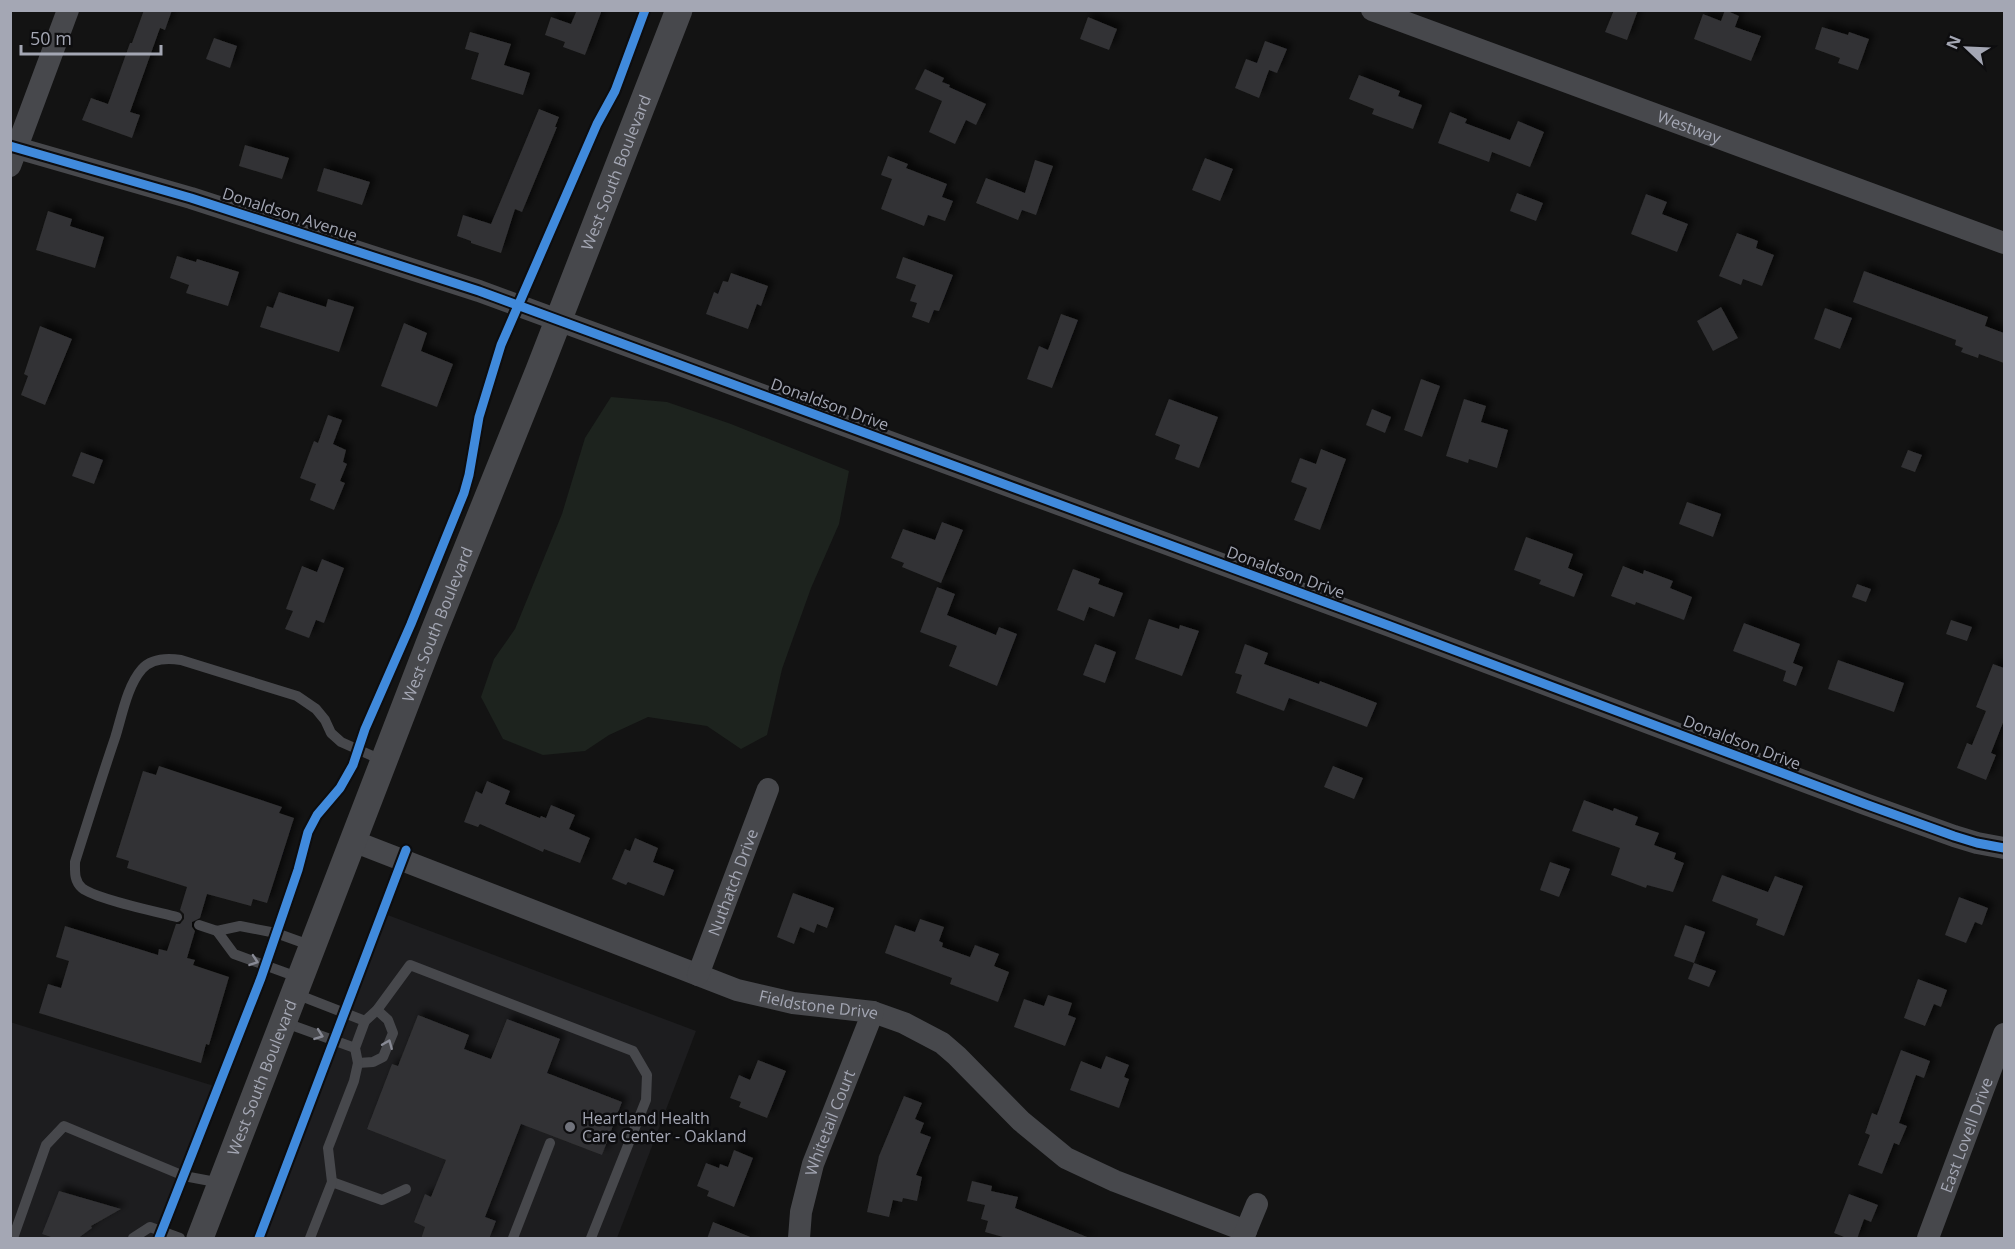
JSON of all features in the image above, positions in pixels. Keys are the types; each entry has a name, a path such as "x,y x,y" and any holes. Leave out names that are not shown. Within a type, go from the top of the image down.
{"street":[{"path":"13,153 68,10"},
{"name":"West South Boulevard","path":"200,1239 384,761 679,10"},
{"name":"Westway","path":"1372,10 2004,243"},
{"name":"Donaldson Avenue","path":"13,153 245,216 479,291 558,320"},
{"name":"Donaldson Drive","path":"558,320 1433,642 1865,804 1954,836 2004,848"},
{"name":"Nuthatch Drive","path":"698,975 768,789"},
{"name":"Fieldstone Drive","path":"353,841 737,990 765,998 873,1012 904,1023 942,1043 964,1062 1034,1134 1066,1158 1245,1235"},
{"name":"Whitetail Court","path":"799,1239 801,1212 813,1164 873,1012"},
{"name":"East Lovell Drive","path":"1928,1239 2004,1034"},
{"path":"1245,1235 1257,1204"}],"lane":[{"path":"177,917 95,895 82,888 74,876 75,862 125,707 135,680 144,668 157,660 170,658 181,660 297,696 316,709 325,720 331,733 341,742 384,761"},
{"path":"199,925 217,931 240,926 276,933 312,947"},
{"path":"217,931 234,954 365,1021"},
{"path":"310,1239 332,1182 328,1148 354,1081 358,1063 356,1048 365,1021 377,1010 410,965 633,1051 647,1075 646,1100 591,1239"},
{"path":"358,1063 373,1062 383,1057 393,1034 388,1020 377,1010"},
{"path":"283,1022 356,1048"},
{"path":"13,1239 46,1145 64,1126 184,1176 221,1183"},
{"path":"513,1239 550,1143"},
{"path":"332,1182 382,1200 406,1189"},
{"path":"133,1239 150,1227 180,1239"}],"shaded area":[{"path":"611,397 667,402 731,424 849,471 839,524 811,588 782,669 767,735 741,749 707,726 648,717 609,735 585,751 543,755 503,739 481,697 494,659 515,629 562,514 585,438"},
{"path":"385,914 696,1031 617,1238 262,1238"},
{"path":"10,1022 214,1086 153,1238 11,1238"}],"building":[{"path":"144,10 172,10 165,30 160,28 130,112 140,115 132,138 82,120 91,98 108,104"},
{"path":"577,10 602,10 585,55 563,47 565,42 545,35 551,17 571,24"},
{"path":"1614,10 1638,10 1627,40 1605,32"},
{"path":"1725,10 1739,16 1735,27 1761,36 1751,61 1694,39 1703,14 1721,21"},
{"path":"1088,17 1117,29 1109,50 1080,39"},
{"path":"1822,27 1848,35 1849,32 1869,39 1858,70 1838,63 1840,58 1815,49"},
{"path":"470,32 511,44 504,65 530,73 523,95 471,79 479,53 465,49"},
{"path":"214,38 237,46 230,68 206,59"},
{"path":"1265,41 1287,49 1277,73 1269,70 1259,98 1235,88 1246,59 1257,63"},
{"path":"925,69 944,78 942,82 950,85 949,87 986,104 976,125 966,120 955,144 929,132 942,101 915,89"},
{"path":"1359,75 1400,91 1398,96 1422,105 1413,129 1372,114 1374,109 1349,99"},
{"path":"539,109 559,117 555,127 557,127 522,212 515,209 501,253 457,236 463,215 491,224"},
{"path":"1450,112 1467,119 1465,123 1510,140 1518,121 1544,132 1530,167 1492,152 1489,162 1438,143"},
{"path":"245,145 289,158 282,179 239,166"},
{"path":"888,156 908,164 906,168 947,184 942,197 953,201 945,221 928,215 924,226 881,209 892,179 881,175"},
{"path":"1205,158 1233,169 1220,201 1192,190"},
{"path":"1035,160 1053,166 1036,215 1022,210 1018,220 976,203 986,178 1025,193"},
{"path":"324,168 370,182 362,205 317,191"},
{"path":"1517,193 1543,203 1536,221 1510,211"},
{"path":"1646,194 1667,202 1662,214 1688,224 1677,252 1631,234"},
{"path":"48,211 72,219 70,226 104,237 95,268 36,250"},
{"path":"1737,233 1758,241 1756,248 1774,255 1762,286 1743,279 1741,285 1719,276"},
{"path":"177,256 196,262 197,259 239,272 228,306 186,293 189,285 170,278"},
{"path":"903,257 953,275 939,311 934,310 929,323 912,317 917,303 910,301 916,285 896,278"},
{"path":"1864,271 1988,317 1985,326 2004,333 2004,363 1979,354 1978,358 1961,352 1963,348 1955,345 1956,340 1853,302"},
{"path":"731,273 768,286 761,306 757,304 748,329 706,314 714,292 718,294 723,281 728,282"},
{"path":"279,292 326,307 328,299 354,307 339,352 260,327 267,306 273,308"},
{"path":"1721,307 1738,338 1713,351 1697,321"},
{"path":"1825,308 1852,318 1840,349 1814,339"},
{"path":"1061,314 1078,320 1052,388 1027,379 1039,346 1048,350"},
{"path":"404,323 427,333 421,351 453,364 437,407 381,386"},
{"path":"40,326 72,339 45,405 21,395 28,376 24,374"},
{"path":"1421,379 1440,386 1422,437 1404,430"},
{"path":"1169,399 1218,417 1199,468 1175,459 1180,445 1155,435"},
{"path":"1464,399 1486,406 1481,422 1508,430 1497,468 1469,459 1468,463 1446,456"},
{"path":"1372,409 1391,417 1385,433 1366,425"},
{"path":"328,415 342,420 333,444 346,450 343,462 347,464 340,481 345,483 334,510 310,500 316,484 300,478 314,441 318,443"},
{"path":"1321,449 1346,459 1320,530 1294,520 1307,488 1291,482 1300,458 1316,464"},
{"path":"1908,450 1922,455 1915,472 1901,467"},
{"path":"81,452 103,460 94,484 72,476"},
{"path":"1687,502 1721,514 1713,537 1679,524"},
{"path":"942,522 963,530 941,583 902,567 904,563 891,558 903,529 935,540"},
{"path":"1526,537 1573,554 1568,568 1583,574 1574,597 1539,584 1541,580 1514,570"},
{"path":"322,559 344,568 324,623 316,620 309,638 285,629 293,611 286,609 302,566 317,572"},
{"path":"1623,566 1643,574 1644,570 1673,581 1670,588 1692,597 1684,620 1636,602 1635,605 1611,596"},
{"path":"1073,569 1100,579 1098,584 1123,593 1114,617 1089,607 1084,621 1057,610"},
{"path":"1857,584 1871,589 1866,602 1852,597"},
{"path":"937,587 955,594 947,615 996,635 999,627 1017,634 997,686 949,666 957,646 920,632"},
{"path":"1149,619 1179,629 1180,625 1199,631 1182,676 1135,659"},
{"path":"1951,620 1972,627 1967,641 1946,634"},
{"path":"1744,623 1800,644 1793,663 1803,667 1796,686 1783,681 1786,671 1733,651"},
{"path":"1095,644 1116,652 1105,683 1083,675"},
{"path":"1245,644 1268,653 1264,664 1319,684 1320,681 1377,703 1367,727 1289,698 1284,711 1236,693 1242,675 1235,673"},
{"path":"1838,660 1904,683 1894,712 1828,689"},
{"path":"1993,664 2004,668 2004,720 1991,753 1996,755 1986,780 1957,768 1967,743 1972,745 1986,711 1976,707"},
{"path":"159,766 282,807 279,813 294,818 267,903 253,899 251,906 207,894 200,918 192,922 195,931 187,958 195,960 193,965 229,977 209,1045 206,1044 201,1063 39,1013 48,984 61,988 69,961 56,957 65,926 158,955 159,949 167,951 176,924 180,924 184,919 184,914 180,910 187,887 127,868 129,861 116,857 143,771 156,775"},
{"path":"1333,766 1363,778 1354,799 1324,787"},
{"path":"487,781 510,791 505,804 540,818 541,816 546,818 551,805 575,815 569,829 590,838 580,863 544,849 543,852 480,824 478,827 464,822 476,791 482,794"},
{"path":"1584,800 1638,817 1635,825 1659,833 1654,845 1676,853 1674,859 1684,863 1673,892 1647,885 1646,888 1611,875 1620,848 1572,831"},
{"path":"635,838 658,848 653,862 674,870 664,896 628,882 626,885 612,879 625,849 630,851"},
{"path":"1550,862 1570,869 1559,897 1540,890"},
{"path":"1722,875 1768,892 1775,876 1803,886 1784,936 1756,925 1758,919 1712,901"},
{"path":"793,893 834,908 827,928 817,924 814,933 800,927 794,944 777,937"},
{"path":"1959,897 1988,908 1982,925 1975,922 1966,943 1945,935"},
{"path":"920,919 944,927 939,941 943,943 942,947 970,957 975,945 999,954 994,966 1009,972 998,1002 950,984 952,978 885,953 895,925 915,932"},
{"path":"1685,925 1705,932 1694,963 1674,956"},
{"path":"1694,963 1716,971 1709,987 1688,979"},
{"path":"1918,979 1947,990 1941,1007 1934,1004 1925,1026 1904,1018"},
{"path":"1048,995 1072,1003 1068,1015 1076,1018 1065,1046 1014,1027 1024,999 1044,1006"},
{"name":"Heartland Health Care Center - Oakland","path":"418,1015 469,1035 464,1049 491,1059 507,1019 560,1039 547,1073 622,1102 602,1155 521,1124 485,1217 496,1221 489,1239 421,1239 425,1227 414,1222 425,1194 431,1197 446,1160 367,1129 392,1064 398,1066"},
{"path":"1901,1050 1930,1061 1924,1078 1916,1075 1899,1123 1907,1126 1899,1145 1894,1143 1882,1174 1858,1165 1870,1135 1865,1133 1872,1113 1877,1115"},
{"path":"1106,1056 1129,1065 1124,1077 1129,1079 1119,1108 1070,1090 1081,1061 1101,1069"},
{"path":"758,1060 786,1071 767,1118 739,1107 741,1102 730,1098 739,1075 750,1080"},
{"path":"904,1096 922,1103 915,1119 924,1123 920,1133 931,1137 916,1175 922,1177 917,1201 903,1198 902,1202 893,1200 889,1217 867,1212 879,1156"},
{"path":"734,1150 753,1158 734,1207 707,1196 709,1191 697,1186 706,1163 719,1168 720,1164 728,1167"},
{"path":"972,1181 992,1186 991,1191 1018,1197 1015,1208 1092,1239 1010,1239 985,1232 988,1221 981,1219 985,1205 967,1201"},
{"path":"59,1191 121,1209 91,1226 92,1228 77,1239 57,1239 42,1234"},
{"path":"1849,1194 1878,1205 1871,1222 1864,1219 1857,1239 1849,1239 1834,1233"},
{"path":"713,1222 753,1238 707,1239"}],"cycle path":[{"path":"159,1238 261,978 298,870 308,832 317,815 340,788 353,765 365,729 411,624 464,493 479,417 501,345 597,124 615,91 645,10"},
{"path":"10,146 191,198 479,291 1390,626 1865,804 1954,836 2004,848"},
{"path":"259,1238 406,850"}],"place":[{"name":"Heartland Health Care Center - Oakland","path":"570,1127"}]}
